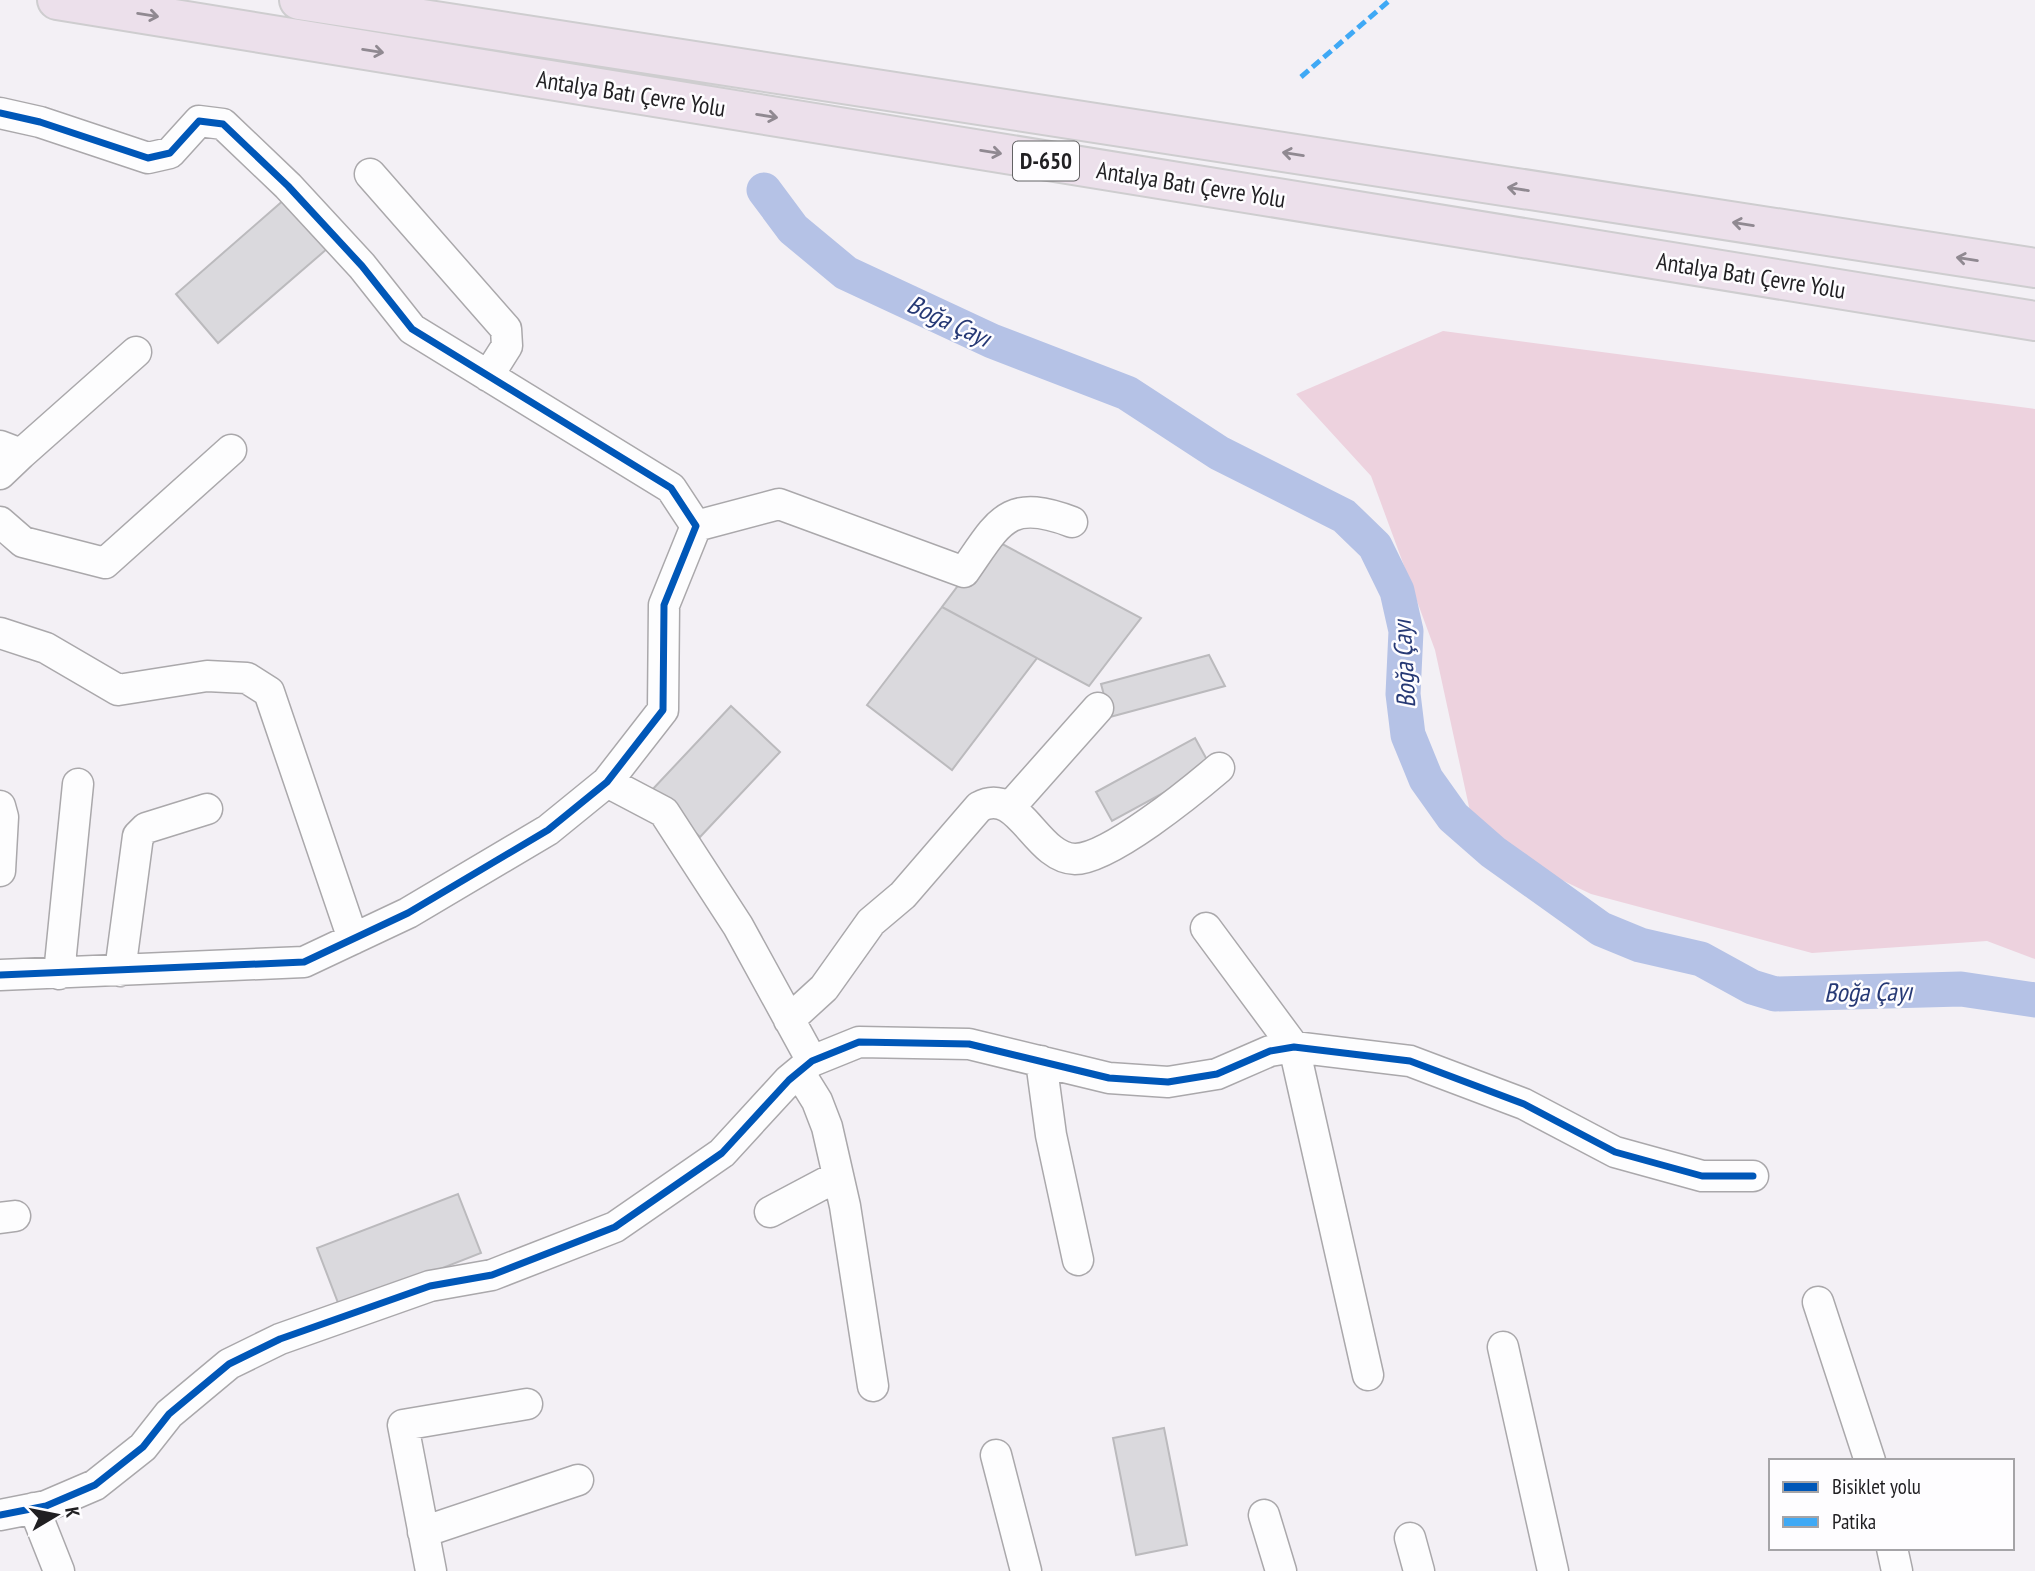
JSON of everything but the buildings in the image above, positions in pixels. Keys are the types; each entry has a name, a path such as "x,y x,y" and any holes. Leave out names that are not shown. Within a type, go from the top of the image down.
{"highway":[{"name":"Antalya Batı Çevre Yolu","path":"57,0 2035,321"},
{"name":"Antalya Batı Çevre Yolu","path":"299,0 2035,268"}],"street":[{"path":"0,113 40,122 148,158 170,153 199,121 223,124 288,186 362,266 412,328 671,488 696,526"},
{"path":"370,174 506,330 507,346 488,376"},
{"path":"7,458 136,352"},
{"path":"0,522 23,542 104,563 231,450"},
{"path":"696,526 779,504 964,572 1003,520 1028,511 1046,512 1072,522"},
{"path":"0,975 304,962 408,913 548,830 607,782 663,710 664,605 696,526"},
{"path":"0,633 46,648 118,690 207,676 247,678 269,692 353,939"},
{"path":"1011,806 1098,708"},
{"path":"789,1020 824,988 871,922 904,895 979,807 994,803 1011,806 1048,849 1067,858 1082,858 1115,844 1186,796 1219,768"},
{"path":"607,782 664,813 738,926 789,1020 827,1127 838,1176 873,1386"},
{"path":"59,974 78,785"},
{"path":"0,806 3,817 0,870"},
{"path":"120,971 138,836 146,828 206,809"},
{"path":"1206,928 1294,1047 1368,1375"},
{"path":"0,1515 34,1508 95,1485 144,1447 169,1414 229,1364 280,1339 430,1286 492,1275 614,1227 722,1153 805,1067 859,1042 969,1044 1109,1078 1168,1082 1217,1074 1270,1051 1294,1047 1410,1061 1524,1104 1615,1152 1702,1176 1753,1176"},
{"path":"1041,1061 1051,1135 1077,1260"},
{"path":"770,1212 838,1176"},
{"path":"1818,1302 1869,1459"},
{"path":"1503,1348 1553,1571"},
{"path":"430,1571 402,1425 527,1404"},
{"path":"996,1455 1026,1571"},
{"path":"423,1532 578,1480"},
{"path":"34,1508 59,1571"},
{"path":"1264,1516 1281,1571"},
{"path":"1410,1538 1419,1571"},
{"path":"1892,1550 1897,1571"}],"shaded area":[{"path":"1443,331 2035,409 2035,959 1987,941 1812,953 1591,894 1476,839 1435,650 1371,476 1296,394"}],"waterway":[{"name":"Boğa Çayı","path":"764,190 793,229 846,273 992,341 1127,393 1219,453 1344,516 1375,546 1397,591 1406,631 1403,694 1408,735 1426,779 1453,817 1493,852 1601,929 1640,945 1701,959 1752,987 1775,994 1961,989 2035,1000"}],"marked path":[{"path":"1301,77 1390,0"}],"cycle path":[{"path":"0,113 40,122 148,158 170,153 199,121 223,124 288,186 362,266 412,329 671,488 696,526 664,605 663,710 607,782 548,830 408,913 304,962 0,975"},
{"path":"0,1515 46,1506 95,1485 143,1447 169,1414 229,1364 280,1339 430,1286 492,1275 615,1227 722,1153 789,1080 812,1061 859,1042 969,1044 1109,1078 1168,1082 1217,1074 1270,1051 1294,1047 1410,1061 1524,1104 1615,1152 1702,1176 1753,1176"}]}
